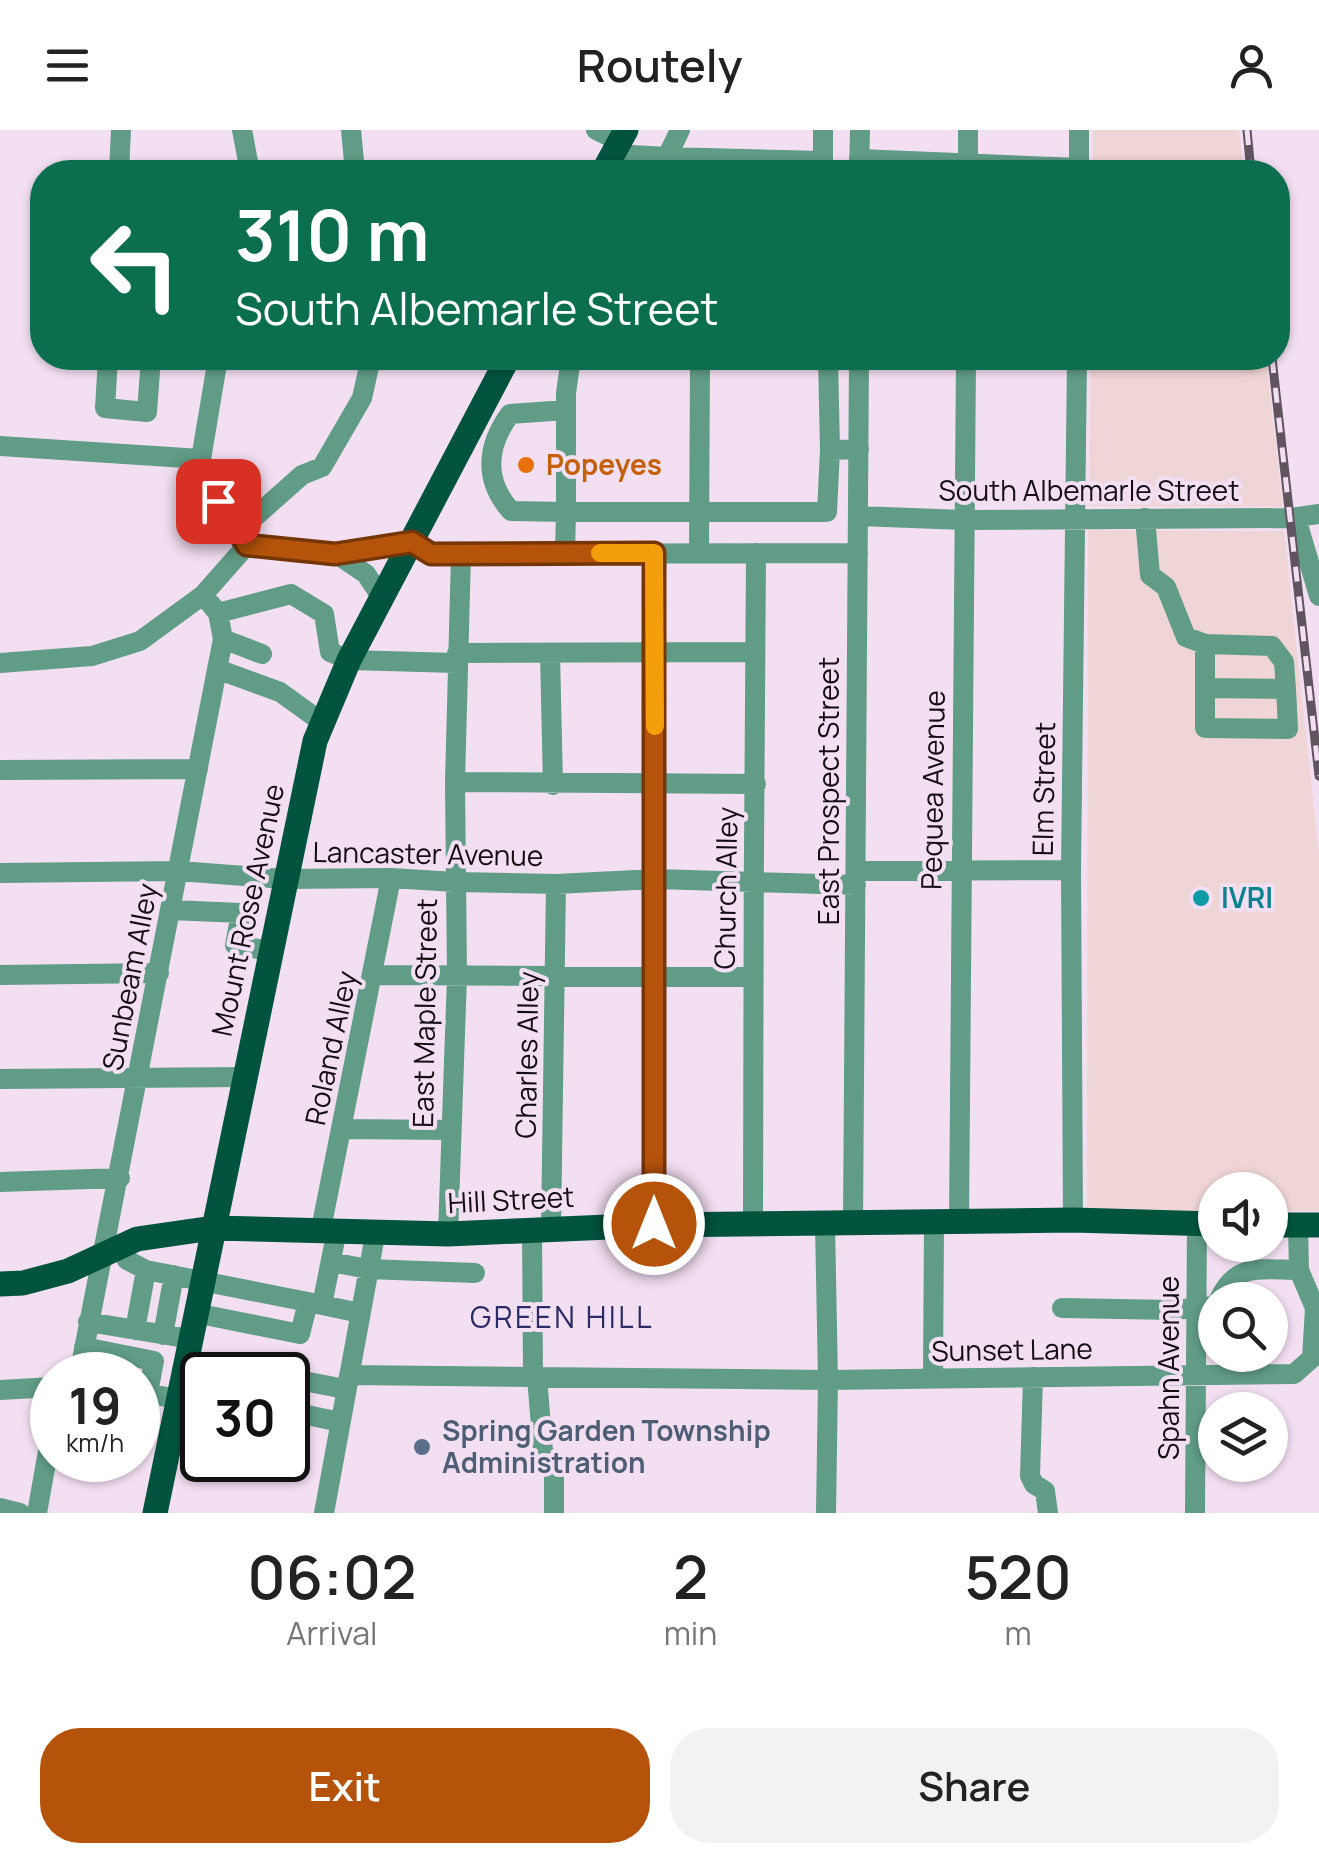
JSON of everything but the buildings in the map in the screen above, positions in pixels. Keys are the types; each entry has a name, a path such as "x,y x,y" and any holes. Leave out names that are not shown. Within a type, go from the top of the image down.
{"main road":[{"name":"Mount Rose Avenue","path":"189,1350 315,741 349,660 502,370"},
{"name":"Hill Street","path":"0,1284 23,1283 68,1271 110,1249 168,1232 213,1228 448,1234 654,1224 1073,1220 1198,1224"},
{"name":"Mount Rose Avenue","path":"156,1513 180,1400"}],"street":[{"path":"120,160 121,130"},
{"path":"242,130 248,160"},
{"path":"352,130 354,160"},
{"path":"596,130 615,149 676,160"},
{"path":"667,158 680,130"},
{"path":"823,130 823,160"},
{"path":"860,130 860,160"},
{"path":"968,130 968,160"},
{"path":"1078,160 1079,130"},
{"path":"107,370 105,408 147,412 150,370"},
{"path":"216,370 201,459 218,501 243,538 335,554 412,542 431,554 858,553"},
{"path":"0,663 92,656 140,640 203,595 243,538 294,482 322,468 362,398 368,370"},
{"path":"565,553 569,370"},
{"path":"699,553 700,370"},
{"path":"566,410 510,414 490,457 491,482 511,511 828,512 828,370"},
{"name":"East Prospect Street","path":"853,1225 859,370"},
{"name":"Pequea Avenue","path":"933,1378 947,1224 959,872 966,370"},
{"name":"Elm Street","path":"1073,1220 1071,870 1076,370"},
{"path":"0,446 201,459"},
{"path":"830,450 859,449"},
{"name":"South Albemarle Street","path":"859,516 964,520 1296,518 1319,514"},
{"path":"1145,518 1150,575 1166,588 1186,638 1205,644 1272,646 1284,662 1288,729 1205,728 1205,644"},
{"path":"1296,518 1319,596"},
{"name":"Church Alley","path":"754,1224 752,884 756,552"},
{"path":"654,553 654,1224"},
{"path":"335,554 366,574 382,598"},
{"name":"East Maple Street","path":"448,1234 457,976 455,782 460,554"},
{"path":"218,613 291,594 324,614 330,652 349,660 756,652"},
{"name":"Sunbeam Alley","path":"83,1352 110,1249 137,1079 223,638 218,613 203,595"},
{"path":"223,638 262,654"},
{"path":"550,654 553,785"},
{"path":"217,669 280,692 323,723"},
{"path":"1205,688 1286,688"},
{"path":"0,770 198,769"},
{"path":"455,782 756,784"},
{"name":"Lancaster Avenue","path":"0,873 179,872 284,879 556,884 655,879 752,884 1071,870"},
{"path":"248,876 235,946 270,952"},
{"name":"Roland Alley","path":"315,1303 331,1262 329,1230 342,1129 391,878"},
{"name":"Charles Alley","path":"554,1513 554,1468 543,1451 535,1376 556,975 556,884"},
{"path":"171,910 241,913"},
{"path":"0,975 159,973"},
{"path":"374,975 752,976"},
{"path":"0,1079 244,1077"},
{"path":"342,1129 451,1130"},
{"path":"0,1182 120,1178"},
{"path":"826,1223 826,1513"},
{"path":"1196,1374 1294,1374 1308,1364 1314,1351 1315,1308 1300,1270 1308,1225"},
{"path":"324,1513 376,1230"},
{"path":"110,1249 146,1270 360,1313"},
{"path":"331,1262 368,1269 476,1272"},
{"path":"135,1330 146,1270"},
{"path":"1229,1282 1246,1270 1300,1270"},
{"path":"163,1335 174,1275"},
{"path":"195,1313 300,1334 315,1303"},
{"path":"1062,1308 1198,1305"},
{"path":"88,1322 163,1335 195,1352"},
{"path":"84,1346 114,1352"},
{"name":"Spahn Avenue","path":"1196,1513 1198,1364"},
{"name":"Sunset Lane","path":"310,1379 347,1382 535,1376 828,1380 1196,1374"},
{"path":"1033,1377 1030,1476 1045,1492 1048,1513"},
{"path":"0,1390 30,1388"},
{"path":"160,1396 180,1400"},
{"path":"310,1416 340,1422"},
{"path":"37,1513 43,1482"},
{"path":"0,1508 20,1513"}],"shaded area":[{"path":"1093,130 1239,130 1243,160 1093,160"},
{"path":"1091,370 1267,370 1283,507 1089,506"},
{"path":"1088,530 1284,531 1319,855 1319,1211 1288,1211 1288,1172 1198,1172 1198,1211 1087,1211"}],"railway":[{"path":"1247,130 1250,160"},
{"path":"1273,370 1319,776"}],"slow traffic":[{"path":"600,553 654,553 655,726"}],"place":[{"name":"Popeyes","path":"526,465"},
{"name":"IVRI","path":"1201,898"},
{"name":"Spring Garden Township Administration","path":"422,1447"}],"district":[{"name":"GREEN HILL","path":"562,1318"}],"route":[{"path":"218,501 247,545 335,554 412,542 431,554 654,553 654,1224"}]}
